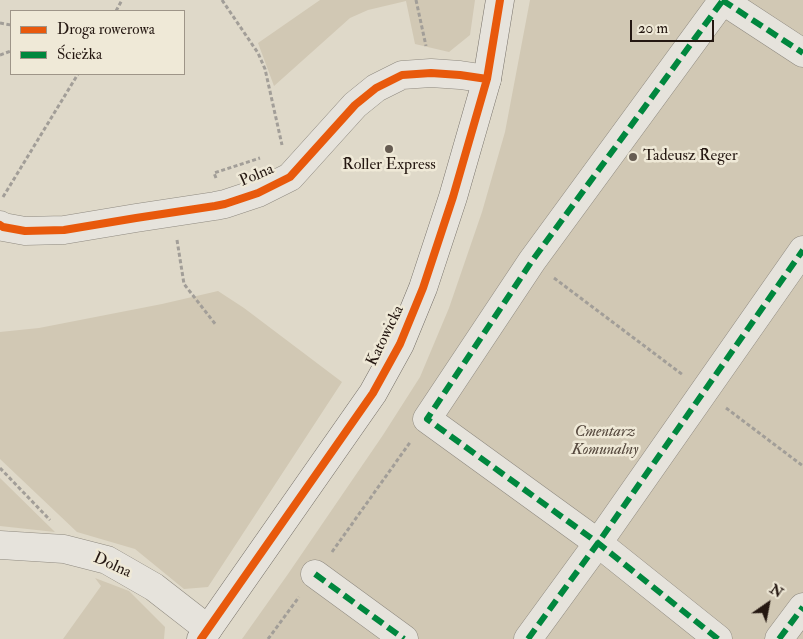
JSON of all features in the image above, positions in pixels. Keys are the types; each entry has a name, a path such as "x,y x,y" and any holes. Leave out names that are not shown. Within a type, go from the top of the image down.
{"street":[{"name":"Katowicka","path":"204,634 373,393 400,344 424,288 487,79 500,0"},
{"path":"718,639 598,543 427,419 532,261 723,0 803,53"},
{"name":"Polna","path":"0,225 25,232 64,230 225,204 258,193 290,177 355,105 376,88 402,75 460,74 487,79"},
{"path":"528,639 598,543 803,250"},
{"name":"Dolna","path":"0,545 64,549 107,560 154,587 204,634"},
{"path":"315,574 404,639"},
{"path":"780,639 803,607"}],"path":[{"path":"222,0 258,53 265,69 283,151"},
{"path":"416,0 431,73"},
{"path":"0,203 77,75"},
{"path":"173,212 184,284 216,324"},
{"path":"532,261 803,466"},
{"path":"268,639 427,419"},
{"path":"0,468 64,535 64,549"}],"green space":[{"path":"320,0 475,0 470,35 449,52 415,44 406,1 368,10 350,18 274,86 258,43"},
{"name":"Cmentarz Komunalny","path":"530,0 803,0 803,639 242,639 383,435 420,377 449,308 482,212 505,132"},
{"path":"218,291 244,308 342,382 208,587 184,589 135,549 77,532 0,459 0,332 39,328"},
{"path":"0,478 55,532 0,526"},
{"path":"95,578 129,591 165,627 164,639 63,639 101,586"}],"marked path":[{"path":"722,0 803,53"},
{"path":"718,639 598,543 427,419 532,261 723,0"},
{"path":"528,639 598,543 803,250"},
{"path":"315,574 404,639"},
{"path":"779,639 803,607"}],"cycle path":[{"path":"201,639 373,393 400,344 423,288 453,197 487,79 500,0"},
{"path":"0,225 25,231 64,230 225,204 258,193 290,177 355,105 376,88 402,75 431,73 487,79"}],"place":[{"name":"Roller Express","path":"389,149"},
{"name":"Tadeusz Reger","path":"633,157"}]}
